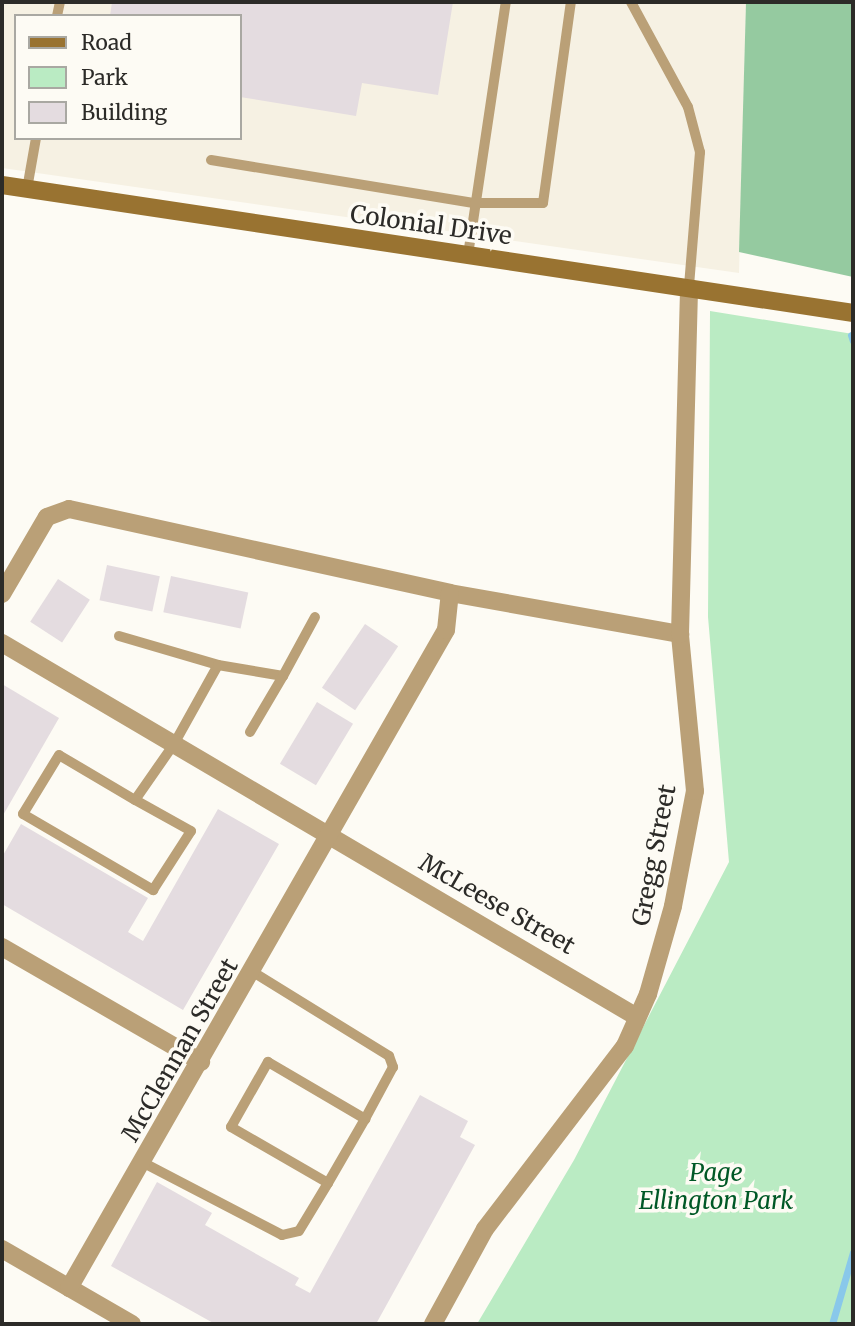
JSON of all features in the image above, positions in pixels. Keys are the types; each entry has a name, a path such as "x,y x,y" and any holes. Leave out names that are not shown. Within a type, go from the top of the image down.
{"main road":[{"name":"Colonial Drive","path":"2,185 853,313"}],"street":[{"name":"Gregg Street","path":"433,1324 485,1229 625,1046 673,906 695,792 680,634 689,287"},
{"path":"2,594 47,517 69,509 450,593 680,634"},
{"name":"McClennan Street","path":"69,1288 253,972 446,631 450,593"},
{"name":"McLeese Street","path":"2,643 637,1017"},
{"path":"2,947 201,1062"},
{"path":"2,1249 132,1324"}],"lane":[{"path":"468,255 506,2"},
{"path":"211,160 474,203 543,203 571,2"},
{"path":"631,2 688,107 700,152 689,287"},
{"path":"27,189 36,140"},
{"path":"250,732 315,617"},
{"path":"119,636 218,665 283,676"},
{"path":"135,800 174,744 218,665"},
{"path":"59,755 135,800 191,831 153,890 23,814 59,755"},
{"path":"142,1162 282,1235 299,1231 328,1183 393,1067 389,1056 253,972"},
{"path":"328,1183 231,1126 243,1105 268,1062 365,1119"}],"shaded area":[{"path":"2,2 746,2 739,273 2,168"}],"green space":[{"path":"746,2 853,2 853,277 739,252"},
{"name":"Page Ellington Park","path":"710,311 853,334 853,1324 477,1324 574,1160 729,862 708,617"}],"building":[{"path":"112,2 453,2 438,95 362,83 356,116 242,97 242,14 110,14"},
{"path":"107,565 160,576 152,611 100,600"},
{"path":"171,576 248,592 241,629 163,612"},
{"path":"58,579 90,600 62,642 30,622"},
{"path":"365,624 398,646 355,710 322,688"},
{"path":"2,684 59,718 2,817"},
{"path":"317,702 353,724 316,785 280,764"},
{"path":"218,809 279,844 183,1010 2,904 2,857 21,824 148,898 128,932 143,941"},
{"path":"420,1095 468,1121 460,1137 475,1145 376,1324 215,1324 111,1266 157,1182 212,1213 205,1225 299,1278 295,1285 310,1293"}],"waterway":[{"path":"851,335 853,341"},
{"path":"832,1324 853,1252"}]}
